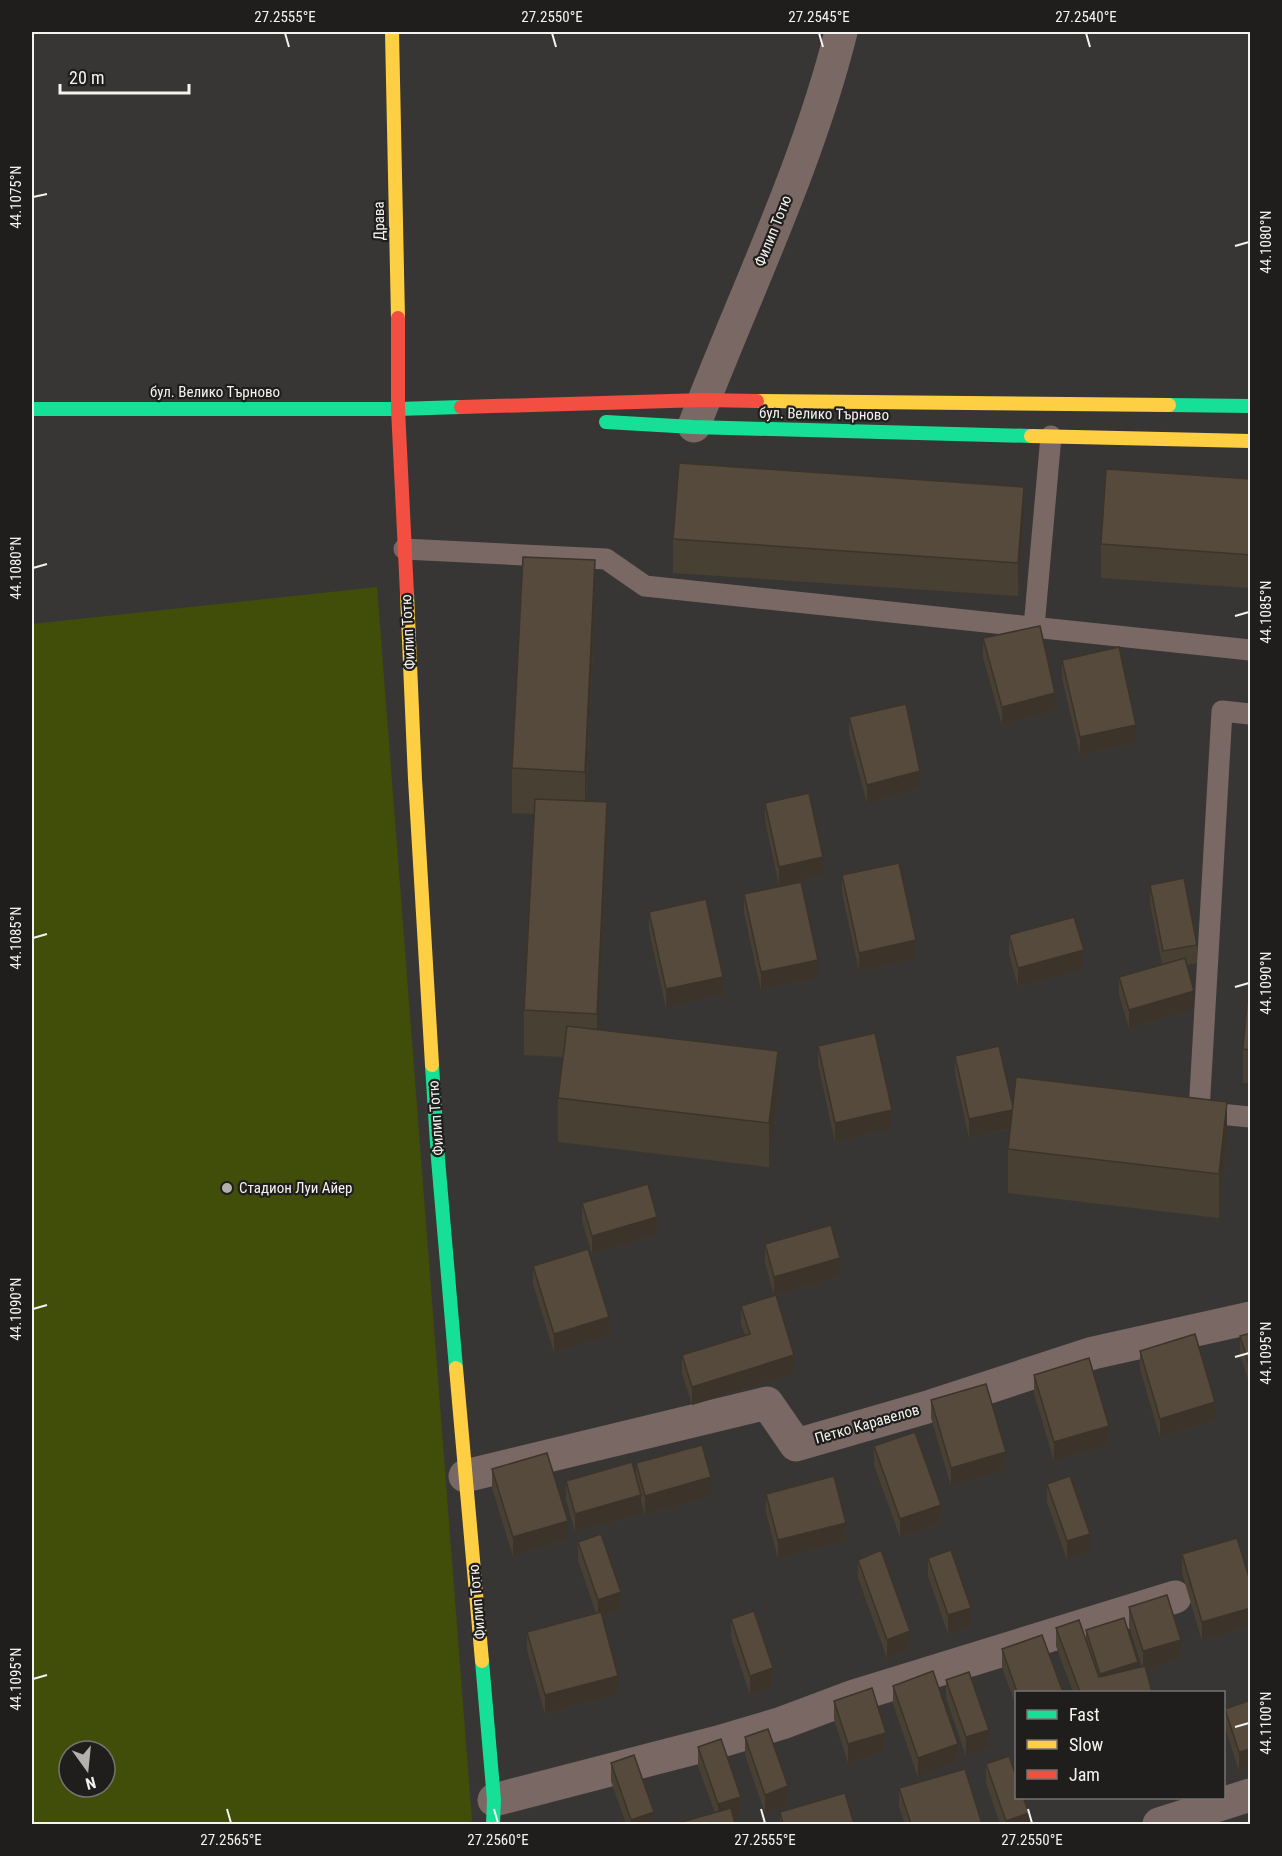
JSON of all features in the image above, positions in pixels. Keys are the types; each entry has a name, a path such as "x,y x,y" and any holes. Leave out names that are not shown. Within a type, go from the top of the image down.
{"main road":[{"name":"Драва","path":"392,32 399,337 398,409"},
{"name":"бул. Велико Търново","path":"32,408 699,413 1251,405"},
{"name":"бул. Велико Търново","path":"398,409 552,418"},
{"name":"Филип Тотю","path":"398,409 415,779 438,1159 494,1812"},
{"name":"бул. Велико Търново","path":"587,421 699,413 1051,436 1251,441"}],"street":[{"name":"Филип Тотю","path":"699,413 790,187 834,62 841,32"},
{"name":"Петко Каравелов","path":"465,1476 767,1403 796,1445 931,1406 1093,1353 1251,1318"},
{"path":"494,1812 782,1723 897,1682 1175,1597"},
{"path":"1159,1824 1251,1795"}],"lane":[{"path":"1034,627 1051,436"},
{"path":"404,549 606,559 645,586 1251,650"},
{"path":"1251,714 1222,711 1199,1112 1251,1117"}],"green space":[{"name":"Стадион Луи Айер","path":"377,587 472,1821 459,1824 32,1824 32,624"}],"building":[{"path":"679,463 1024,487 1018,563 673,539"},
{"path":"1106,469 1251,479 1251,555 1101,544"},
{"path":"523,557 595,560 585,772 512,768"},
{"path":"1040,626 1055,693 1002,707 983,638"},
{"path":"1119,647 1136,725 1080,737 1062,660"},
{"path":"906,704 920,771 867,785 849,717"},
{"path":"809,793 823,857 779,867 765,803"},
{"path":"535,799 607,802 597,1014 524,1010"},
{"path":"899,863 916,940 859,953 842,875"},
{"path":"1184,878 1197,945 1163,951 1150,885"},
{"path":"801,882 818,960 761,972 744,894"},
{"path":"706,899 723,977 666,989 649,912"},
{"path":"1074,917 1084,950 1018,968 1009,935"},
{"path":"1185,958 1194,991 1129,1010 1119,977"},
{"path":"1251,960 1251,1050 1243,1049"},
{"path":"567,1026 778,1051 769,1123 558,1098"},
{"path":"875,1033 892,1110 835,1123 818,1046"},
{"path":"999,1046 1012,1110 969,1119 955,1056"},
{"path":"1016,1077 1227,1102 1219,1174 1008,1149"},
{"path":"648,1184 657,1217 592,1236 582,1203"},
{"path":"831,1225 840,1258 774,1277 765,1244"},
{"path":"588,1249 609,1317 554,1334 533,1266"},
{"path":"776,1295 794,1355 692,1387 682,1355 750,1334 741,1306"},
{"path":"1251,1333 1251,1371 1240,1336"},
{"path":"1195,1334 1215,1402 1160,1419 1140,1351"},
{"path":"1089,1358 1109,1426 1054,1442 1034,1375"},
{"path":"986,1384 1006,1452 951,1468 931,1400"},
{"path":"915,1432 941,1505 900,1519 874,1446"},
{"path":"702,1445 711,1477 645,1496 636,1463"},
{"path":"547,1453 568,1521 513,1537 492,1469"},
{"path":"632,1462 641,1495 575,1514 566,1481"},
{"path":"834,1476 846,1523 778,1540 766,1494"},
{"path":"1070,1476 1090,1534 1067,1541 1047,1484"},
{"path":"601,1534 621,1592 598,1600 578,1542"},
{"path":"1237,1538 1251,1584 1251,1608 1202,1622 1182,1554"},
{"path":"881,1550 910,1631 887,1640 858,1560"},
{"path":"951,1550 971,1608 948,1615 928,1558"},
{"path":"1167,1595 1181,1640 1143,1651 1129,1607"},
{"path":"754,1611 773,1668 750,1676 731,1619"},
{"path":"601,1612 618,1676 545,1695 527,1632"},
{"path":"1124,1618 1138,1662 1100,1674 1086,1630"},
{"path":"1079,1620 1099,1677 1145,1666 1152,1691 1080,1691 1056,1628"},
{"path":"1042,1635 1063,1691 1017,1691 1002,1649"},
{"path":"933,1671 958,1744 918,1758 893,1686"},
{"path":"969,1672 989,1730 966,1737 946,1680"},
{"path":"872,1688 886,1733 848,1744 834,1701"},
{"path":"1251,1700 1251,1749 1239,1752 1225,1709"},
{"path":"768,1729 788,1786 765,1795 745,1737"},
{"path":"721,1739 741,1797 718,1804 698,1747"},
{"path":"634,1755 654,1812 631,1820 611,1763"},
{"path":"1009,1756 1015,1773 1015,1799 1024,1799 1029,1813 1006,1821 986,1764"},
{"path":"965,1769 982,1824 911,1824 899,1788"},
{"path":"845,1793 854,1824 783,1824 780,1812"},
{"path":"731,1808 735,1824 675,1824"}],"traffic: fast":[{"path":"1169,405 1250,406"},
{"path":"32,409 461,407"},
{"path":"606,422 693,427 1031,436"},
{"path":"432,1065 456,1368"},
{"path":"482,1661 494,1800 493,1824"}],"traffic: slow":[{"path":"392,32 398,318"},
{"path":"757,401 1169,405"},
{"path":"1031,436 1250,441"},
{"path":"407,594 415,779 432,1065"},
{"path":"456,1368 482,1661"}],"traffic: jam":[{"path":"398,318 398,409 407,594"},
{"path":"461,407 704,400 757,401"}],"place":[{"name":"Стадион Луи Айер","path":"227,1188"}]}
